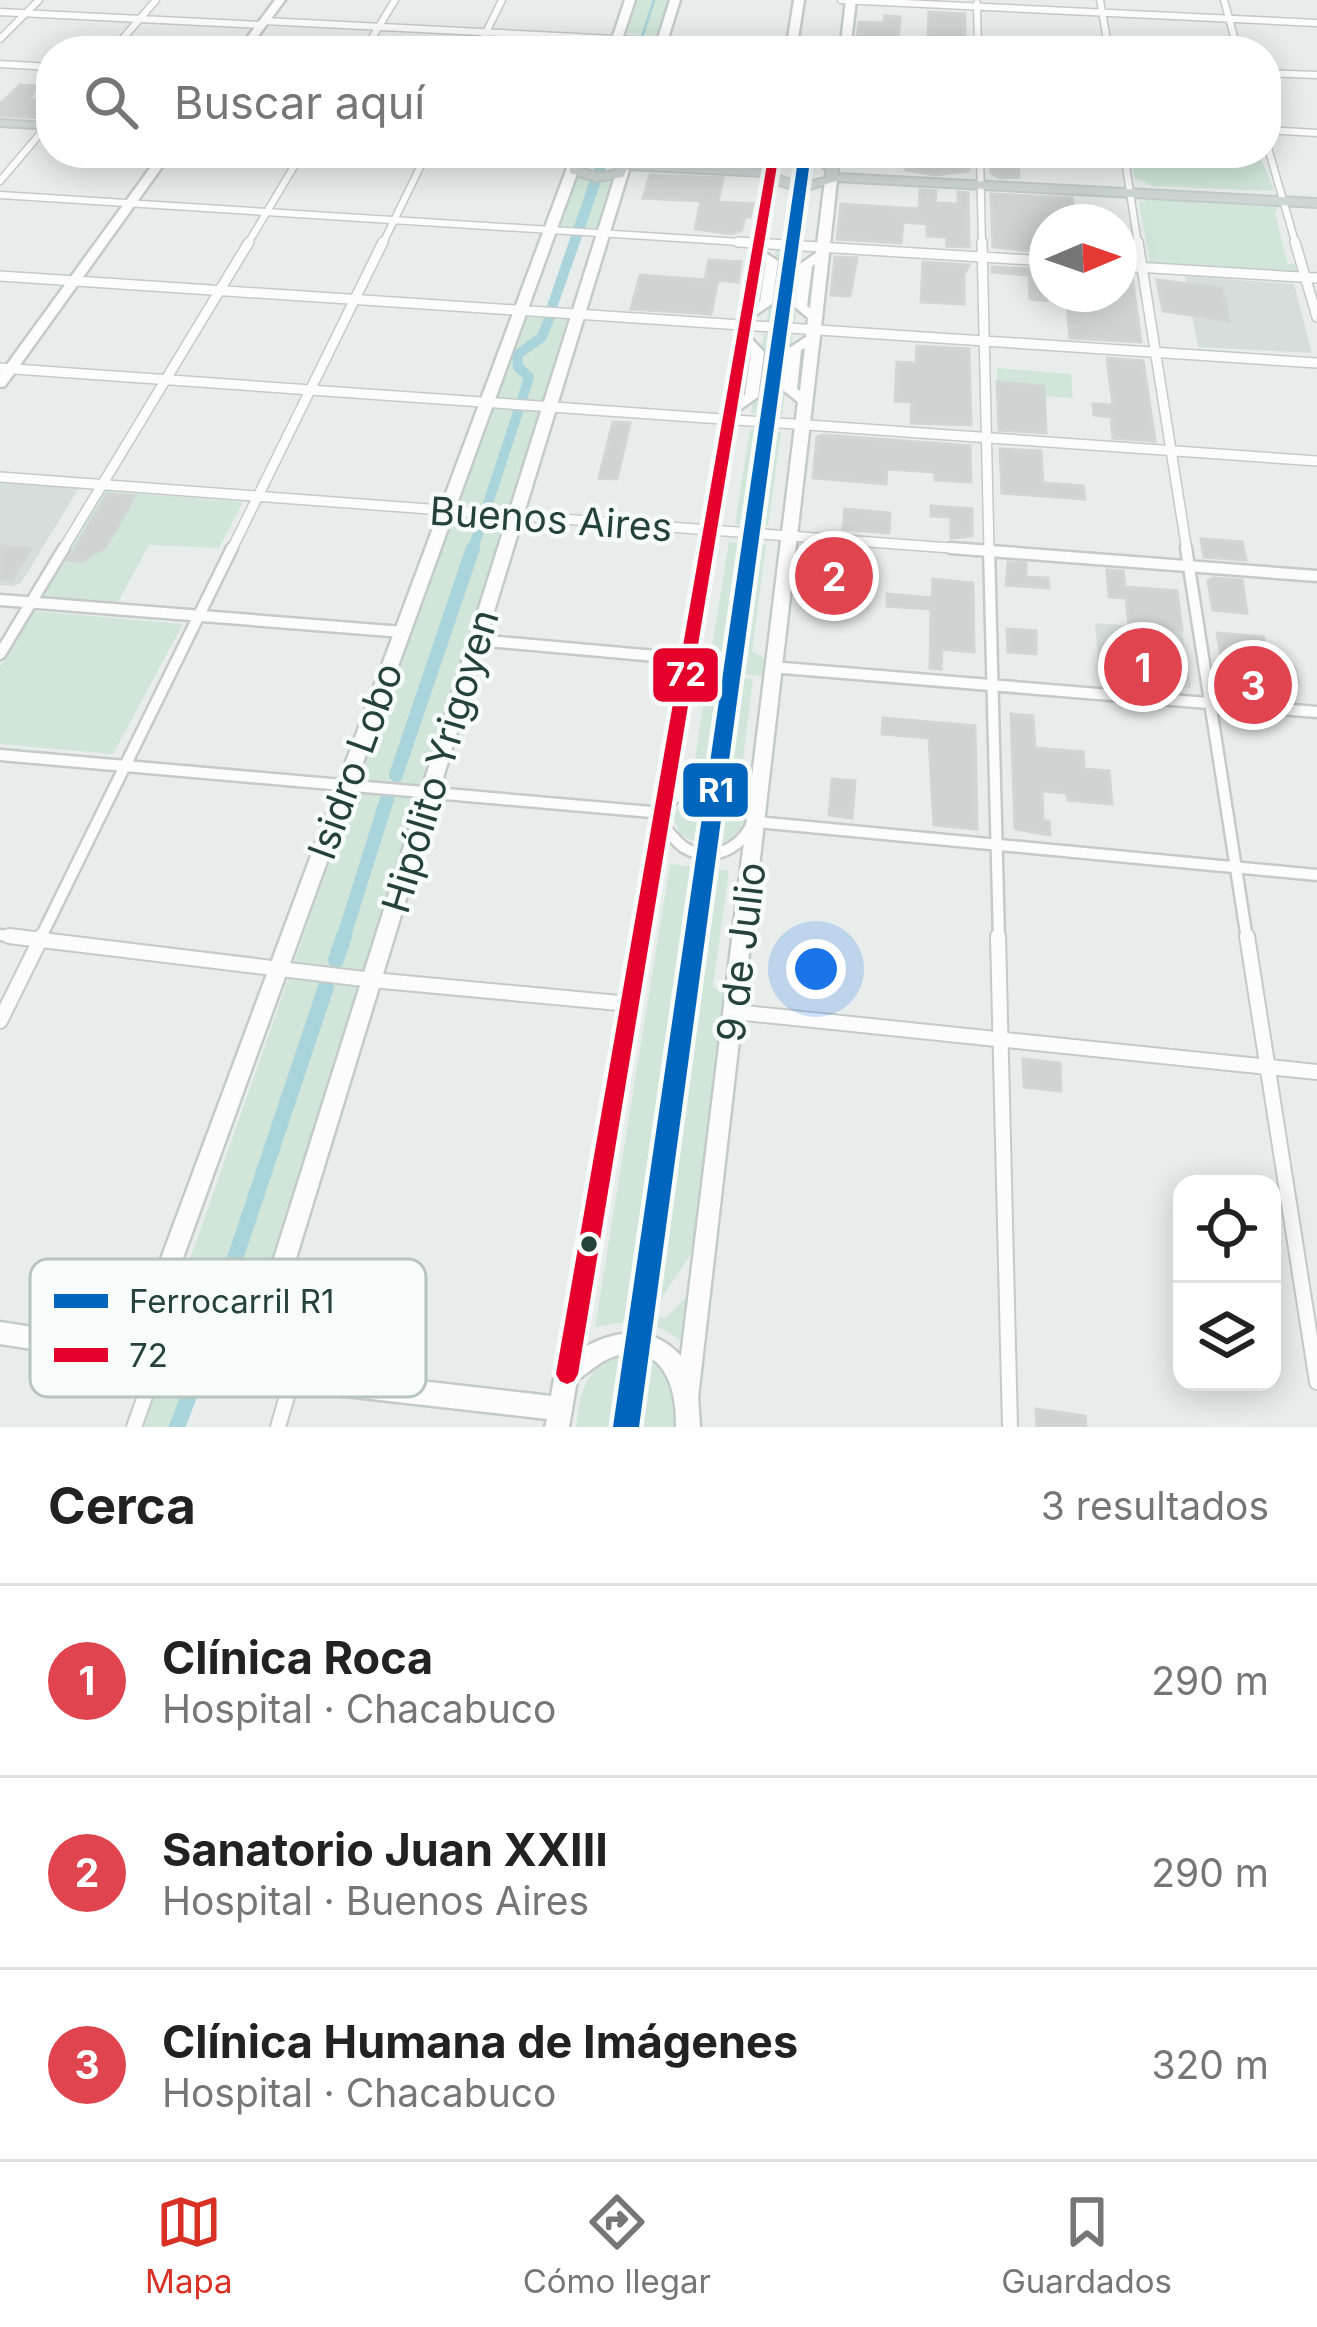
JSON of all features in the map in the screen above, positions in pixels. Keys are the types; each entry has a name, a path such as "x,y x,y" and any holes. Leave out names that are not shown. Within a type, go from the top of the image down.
{"main road":[{"path":"253,36 280,0"},
{"path":"618,36 630,0"},
{"path":"664,36 675,0"},
{"path":"793,36 799,0"},
{"path":"848,36 851,0"},
{"path":"0,125 36,126"},
{"path":"0,383 5,368 156,168"},
{"name":"Isidro Lobo","path":"181,1259 280,967 573,168"},
{"path":"586,168 596,177 614,168"},
{"name":"Hipólito Yrigoyen","path":"285,1259 624,168"},
{"path":"415,1397 559,1418 731,415 751,397 758,352 747,326 766,304 772,261 759,249 772,168"},
{"path":"773,168 800,188 832,174 1317,201"},
{"path":"828,168 832,174"},
{"name":"9 de Julio","path":"690,1427 688,1393 833,168"},
{"path":"0,1333 30,1337"},
{"path":"567,1374 606,1348 639,1341 663,1350 676,1364 688,1393"}],"street":[{"path":"0,39 39,0"},
{"path":"125,36 156,0"},
{"path":"373,36 395,0"},
{"path":"484,36 502,0"},
{"path":"841,0 1317,23"},
{"path":"1100,0 1106,36"},
{"path":"1224,0 1234,36"},
{"path":"977,3 978,36"},
{"path":"0,12 526,36"},
{"path":"0,64 36,66"},
{"path":"1281,74 1317,75"},
{"path":"1281,131 1317,133"},
{"path":"0,181 36,141"},
{"path":"0,654 293,168"},
{"path":"0,1021 419,168"},
{"path":"981,168 1010,1427"},
{"path":"1126,168 1317,1382"},
{"path":"1274,168 1317,317"},
{"path":"0,195 550,230 759,249 1029,260"},
{"path":"1137,267 1317,278"},
{"path":"0,276 1317,363"},
{"path":"5,368 550,408 731,415 803,426 1317,461"},
{"name":"Buenos Aires","path":"0,477 1317,576"},
{"path":"0,600 403,632"},
{"path":"477,640 689,659"},
{"path":"771,667 1317,712"},
{"path":"0,755 663,813"},
{"path":"716,784 749,800 756,822 744,842 727,851 706,853 673,839 664,826 663,813 677,792 716,784"},
{"path":"756,822 1317,875"},
{"path":"0,935 372,980 630,1004"},
{"path":"735,1012 1317,1072"},
{"path":"134,1427 140,1397"},
{"path":"278,1427 287,1397"}],"shaded area":[{"path":"1185,276 1294,284 1312,353 1198,347"},
{"path":"0,480 79,488 21,583 14,586 0,585"},
{"path":"1095,623 1182,630 1191,688 1100,681"}],"green space":[{"path":"635,0 671,0 657,36 623,33"},
{"path":"1133,168 1265,168 1275,191 1152,186 1134,177"},
{"path":"576,174 616,177 601,229 555,226"},
{"path":"1155,197 1278,206 1275,213 1288,264 1295,263 1297,272 1151,266 1139,203"},
{"path":"776,250 803,252 795,322 767,320"},
{"path":"523,310 574,315 278,1259 190,1259"},
{"path":"764,333 793,335 782,415 751,413"},
{"path":"997,368 1071,374 1073,398 1044,396 1043,386 997,382"},
{"path":"750,429 781,432 768,526 735,524"},
{"path":"104,491 243,502 219,548 149,545 118,602 40,596"},
{"path":"729,542 766,545 752,651 764,658 762,676 699,670 702,653 711,653"},
{"path":"31,611 183,624 113,754 0,744 0,667"},
{"path":"708,675 753,679 741,775 693,771"},
{"path":"713,791 743,804 748,818 740,837 717,844 680,834 673,817 682,801"},
{"path":"670,864 729,871 713,987 726,995 696,1247 656,1306 655,1317 666,1318 690,1293 684,1343 642,1323 595,1327"},
{"path":"630,1353 653,1362 669,1379 676,1402 675,1427 576,1427 589,1378 604,1363"},
{"path":"152,1397 196,1397 186,1427 142,1427"}],"water":[{"path":"594,168 606,168 557,308 547,306"}],"building":[{"path":"929,12 965,14 965,36 928,36"},
{"path":"885,16 900,17 898,36 857,36 859,22 884,23"},
{"path":"20,85 36,86 29,99 36,99 36,118 0,116 0,104"},
{"path":"906,168 968,168 936,175"},
{"path":"991,168 1018,168 1019,177 1000,178"},
{"path":"650,175 723,178 718,202 753,204 750,217 745,217 742,230 732,234 695,229 701,201 643,198"},
{"path":"920,190 936,191 935,203 958,204 958,192 968,193 969,247 947,246 947,237 927,236 927,224 903,222 901,243 837,239 841,204 919,209"},
{"path":"991,194 1072,198 1073,204 1029,204 1029,250 993,247"},
{"path":"835,257 857,258 850,296 831,295"},
{"path":"709,260 741,262 738,282 718,280 711,314 631,309 640,275 705,280"},
{"path":"923,262 969,265 964,274 964,304 921,302"},
{"path":"992,267 1029,269 1029,275 992,272"},
{"path":"1157,280 1222,288 1229,321 1163,311"},
{"path":"1068,312 1137,312 1141,342 1070,338"},
{"path":"917,346 969,349 971,425 911,423 912,402 895,401 897,362 916,363"},
{"path":"1107,358 1143,361 1155,441 1113,438 1111,417 1094,415 1093,404 1113,405"},
{"path":"997,382 1044,386 1046,433 999,430"},
{"path":"613,422 630,423 617,479 599,478"},
{"path":"817,437 970,446 971,482 935,480 935,472 887,469 886,484 813,478"},
{"path":"1000,449 1041,451 1043,483 1083,486 1085,499 1002,493"},
{"path":"107,494 135,496 106,547 81,562 68,560"},
{"path":"931,506 972,509 972,536 951,538 951,517 931,516"},
{"path":"845,509 890,513 889,533 843,529"},
{"path":"1201,539 1242,542 1246,560 1204,557"},
{"path":"0,546 31,548 13,580 0,579"},
{"path":"809,547 868,551 865,604 799,598"},
{"path":"1008,562 1026,563 1026,577 1048,578 1049,588 1006,585"},
{"path":"1107,570 1123,571 1125,587 1177,591 1182,630 1129,626 1126,598 1109,597"},
{"path":"933,579 973,583 974,652 942,649 941,669 930,668 931,609 887,606 887,594 932,598"},
{"path":"1242,580 1247,613 1213,610 1208,581"},
{"path":"1007,629 1036,631 1036,654 1008,652"},
{"path":"1217,633 1263,637 1269,665 1294,667 1298,682 1279,681 1282,696 1227,690"},
{"path":"1011,714 1033,716 1035,748 1083,752 1084,769 1109,771 1112,804 1068,800 1067,793 1042,791 1043,821 1049,821 1050,835 1015,829"},
{"path":"883,718 975,726 977,829 934,825 929,738 882,734"},
{"path":"832,779 855,781 852,818 829,815"},
{"path":"1023,1059 1060,1063 1061,1091 1024,1087"},
{"path":"1036,1409 1085,1416 1086,1427 1037,1427"}],"waterway":[{"path":"642,36 654,0"},
{"path":"523,396 529,377 518,367 517,355 542,337 550,316"},
{"path":"488,503 519,409"},
{"path":"472,551 482,522"},
{"path":"396,775 473,548"},
{"path":"343,939 387,799"},
{"path":"336,960 343,939"},
{"path":"235,1259 326,987"},
{"path":"177,1427 188,1397"}],"rail line":[{"name":"R1","path":"626,1427 803,168"}],"transit line":[{"name":"72","path":"567,1374 771,168"}],"place":[{"name":"Sanatorio Juan XXIII","path":"834,576"},
{"name":"Clínica Roca","path":"1143,667"},
{"name":"Clínica Humana de Imágenes","path":"1253,685"}]}
